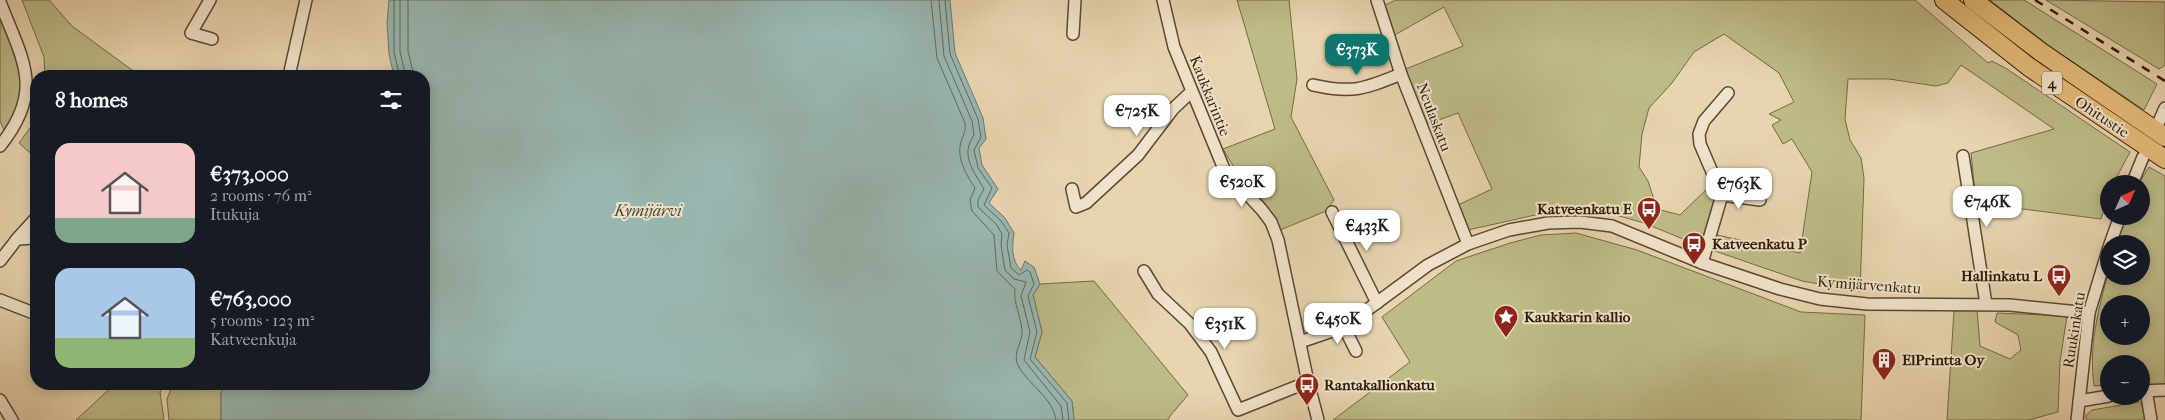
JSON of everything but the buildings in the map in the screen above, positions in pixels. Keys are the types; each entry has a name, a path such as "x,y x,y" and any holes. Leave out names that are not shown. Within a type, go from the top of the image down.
{"highway":[{"name":"Ohitustie","path":"1944,0 2029,67 2165,159"},
{"name":"Ohitustie","path":"1973,0 2041,52 2161,131"}],"street":[{"path":"210,0 191,33 212,40"},
{"path":"290,70 306,0"},
{"path":"1073,34 1075,0"},
{"name":"Kaukkarintie","path":"1162,0 1174,47 1224,169 1270,222 1278,240 1308,382 1318,420"},
{"name":"Neulaskatu","path":"1377,0 1401,74 1468,244"},
{"path":"0,2 24,63 27,88 24,108 16,126 0,146"},
{"path":"1313,85 1339,91 1354,90 1401,74"},
{"path":"1072,189 1076,207 1086,203 1138,155 1173,109 1191,92"},
{"path":"1702,263 1722,195 1700,144 1699,134 1704,121 1728,93"},
{"path":"2161,131 2165,108"},
{"path":"1963,156 1986,304"},
{"path":"2136,175 2143,157"},
{"path":"1722,195 1760,200"},
{"path":"1332,212 1377,304"},
{"name":"Kymijärvenkatu","path":"1300,342 1344,327 1428,265 1468,244 1509,230 1548,223 1580,222 1612,226 1702,263 1780,289 1820,299 1867,304 1986,304 2053,308 2088,313"},
{"path":"0,261 16,239 30,224"},
{"path":"16,239 30,238"},
{"path":"1144,271 1158,294 1190,324 1211,352 1240,415 1308,382"},
{"name":"Ruukinkatu","path":"2077,420 2088,313 2100,275"},
{"path":"0,300 30,312"},
{"path":"1344,327 1356,351"},
{"path":"2150,390 2165,390"},
{"path":"2079,401 2100,398"},
{"path":"0,400 12,420"},
{"path":"2148,405 2151,420"}],"shaded area":[{"path":"22,0 49,0 72,26 132,70 45,70 44,57"},
{"path":"1237,0 1289,0 1297,79 1291,117 1334,200 1326,211 1278,231 1264,202 1244,184 1223,149 1275,129"},
{"path":"1396,0 1915,0 1988,63 1992,61 2007,69 2130,152 2118,175 2100,175 2100,219 1976,203 1971,153 2054,129 1961,65 1948,83 1936,86 1889,79 1848,79 1845,119 1850,140 1861,158 1864,178 1860,291 1802,281 1712,250 1717,235 1800,253 1812,172 1792,139 1783,144 1772,125 1781,120 1769,114 1794,102 1779,73 1724,34 1694,52 1672,83 1649,108 1642,134 1639,167 1648,181 1657,209 1680,215 1713,183 1716,196 1700,246 1644,223 1605,212 1571,207 1468,230 1456,206 1492,189 1458,113 1425,125 1403,70 1463,46 1444,7 1393,36 1383,6"},
{"path":"1990,0 2024,0 2157,84 2144,110 2048,45"},
{"path":"2046,0 2165,2 2165,65 2159,69"},
{"path":"0,18 17,62 21,85 17,111 5,132 0,121"},
{"path":"30,128 30,153 19,143"},
{"path":"2149,167 2165,176 2165,385 2150,385 2150,355 2100,355 2100,386 2094,386 2093,344 2100,306 2100,345 2150,345 2150,295 2103,295 2105,285 2150,285 2150,235 2117,235 2121,225 2150,225 2150,175 2144,175"},
{"path":"1576,233 1637,250 1801,312 1865,315 1861,420 1333,420 1410,362 1382,317 1456,261 1541,235"},
{"path":"1094,281 1188,395 1168,420 1074,420 1072,401 1035,357 1042,332 1033,295 1040,284"},
{"path":"1977,310 1980,346 2010,359 2021,350 2018,335 1995,322 1997,313 2067,316 2060,361 2058,412 2029,420 1947,420 1954,311"},
{"path":"108,390 161,390 164,420 76,420"},
{"path":"171,390 223,390 221,420 169,420 167,399"},
{"path":"2121,405 2143,405 2145,420 2086,420 2086,415 2092,410"}],"water":[{"name":"Kymijärvi","path":"389,0 950,0 955,53 983,118 986,139 979,148 982,165 998,189 989,203 1005,218 1014,233 1013,253 1015,262 1021,270 1025,261 1034,267 1040,284 1033,295 1042,332 1035,357 1072,401 1074,420 221,420 223,390 430,390 430,70 393,70 389,54 387,22"}],"railway":[{"path":"2035,0 2165,81"}],"place":[{"name":"Katveenkatu E","path":"1649,230"},
{"name":"Katveenkatu P","path":"1694,265"},
{"name":"Hallinkatu L","path":"2059,297"},
{"name":"Kaukkarin kallio","path":"1506,338"},
{"name":"ElPrintta Oy","path":"1884,381"},
{"name":"Rantakallionkatu","path":"1307,406"}]}
